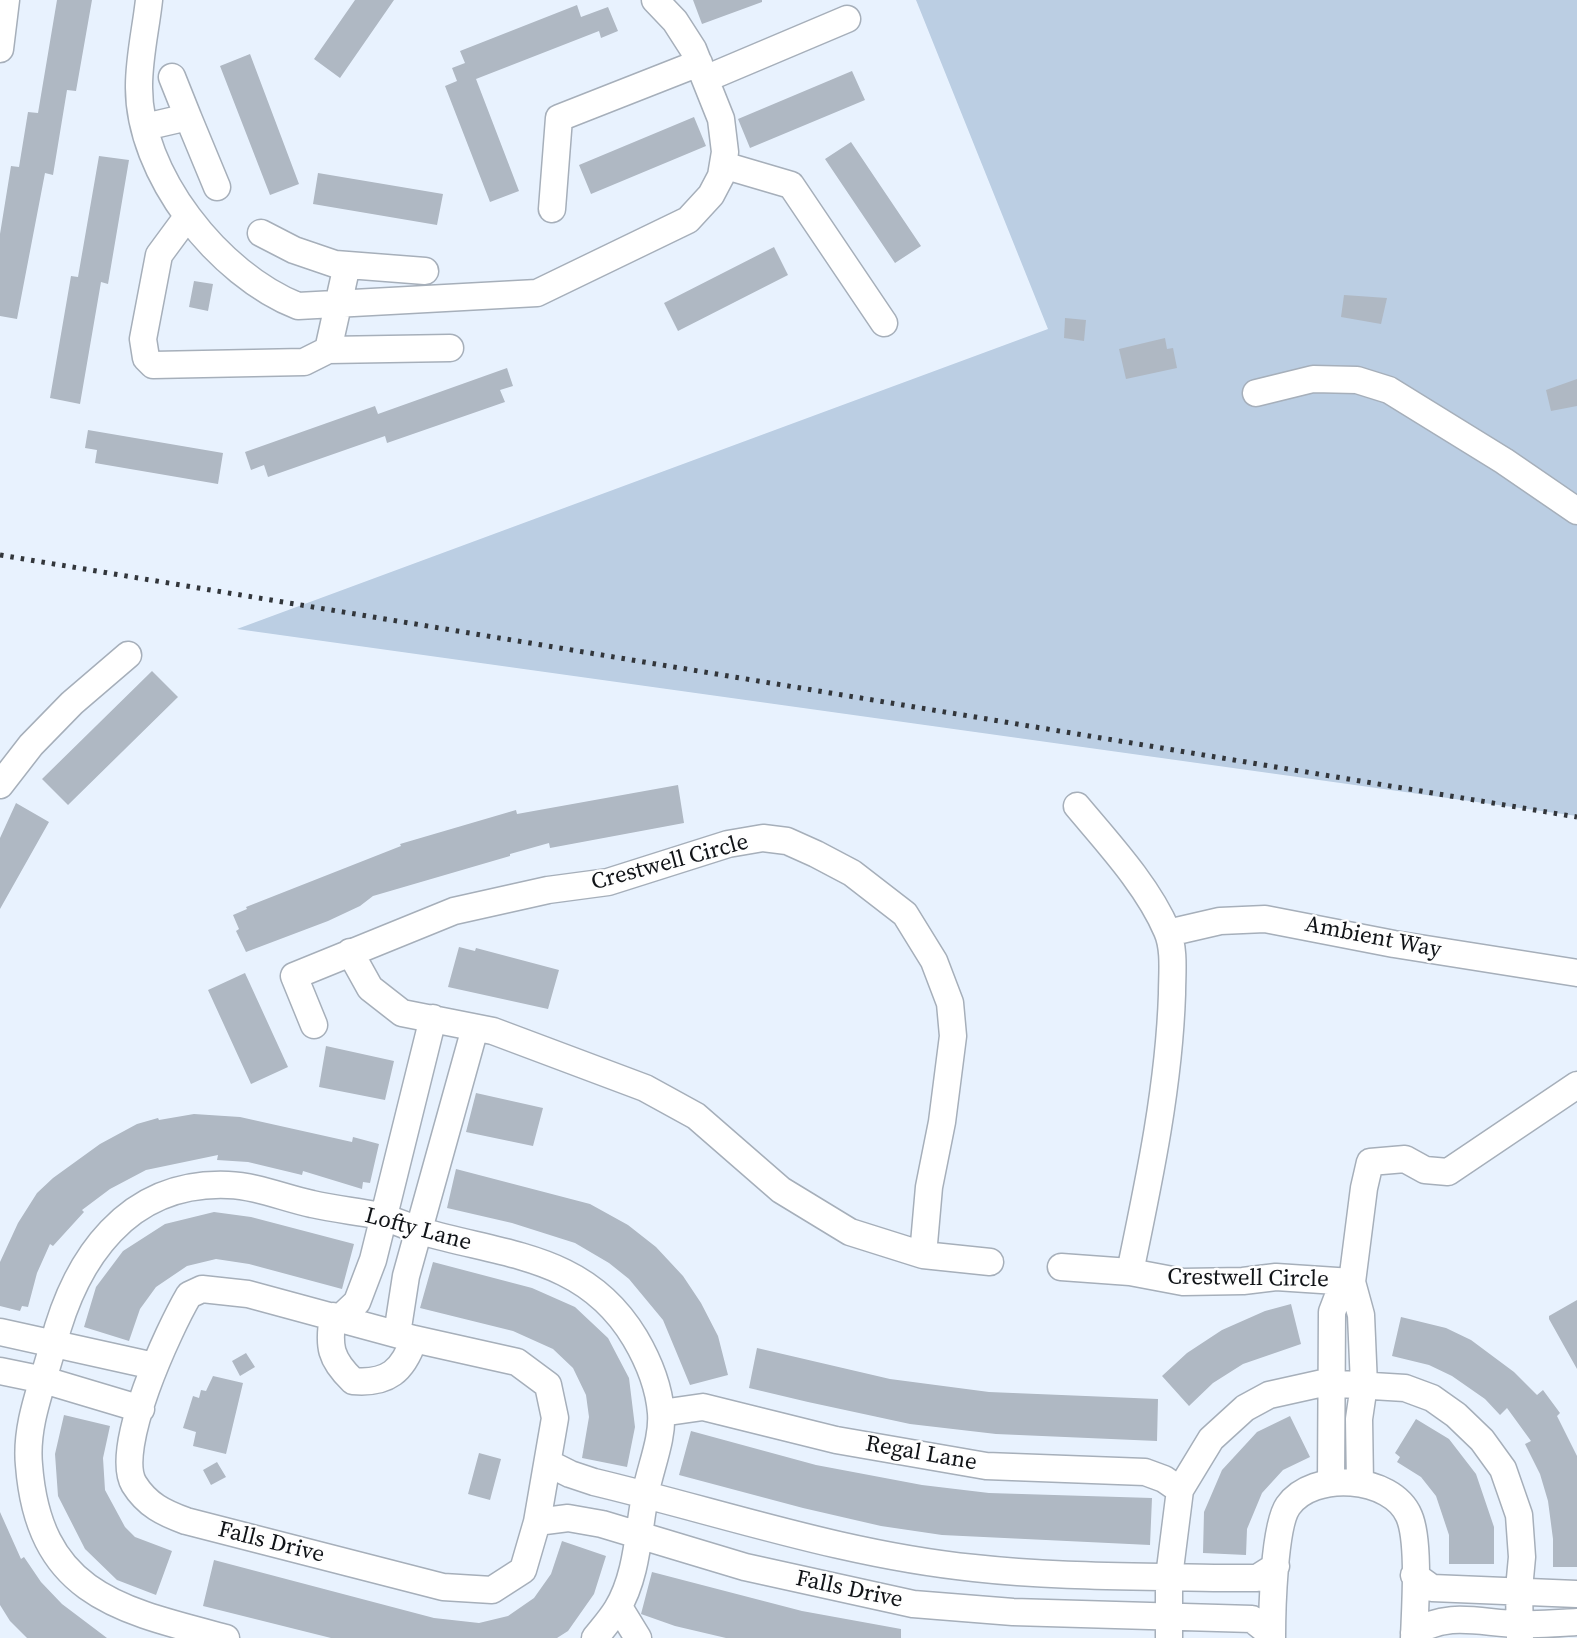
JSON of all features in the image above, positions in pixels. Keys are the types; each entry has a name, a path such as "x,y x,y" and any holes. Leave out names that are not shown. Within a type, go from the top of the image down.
{"street":[{"path":"0,49 6,0"},
{"path":"149,0 139,87 145,127 164,179 187,217 223,259 281,300 298,306 537,293 688,220 711,195 721,176 721,119 702,71 675,21 655,0"},
{"path":"552,209 559,118 847,19"},
{"path":"172,76 216,187"},
{"path":"145,127 188,117"},
{"path":"723,165 791,185 884,323"},
{"path":"187,217 159,255 143,339 146,358 153,365 304,362 328,350 450,348"},
{"path":"261,233 294,250 347,265 425,271"},
{"path":"328,350 347,265"},
{"path":"1256,393 1313,379 1357,380 1389,390 1504,461 1577,511"},
{"path":"0,785 31,745 72,703 128,655"},
{"path":"1077,806 1154,905 1168,933 1172,964 1170,1041 1151,1169 1130,1272"},
{"name":"Crestwell Circle","path":"313,1025 294,976 454,911 548,890 608,882 728,844 763,838 788,841 852,873 905,914 934,961 950,1003 953,1037 942,1122 929,1187 923,1255"},
{"name":"Ambient Way","path":"1168,933 1220,921 1265,919 1394,944 1577,974"},
{"path":"350,952 370,988 402,1013 475,1028 553,1052 645,1088 696,1116 781,1189 849,1232 923,1255 990,1262"},
{"path":"432,1018 386,1218 357,1302 336,1317 329,1344 340,1369 353,1381 386,1380 401,1369 405,1337 406,1276 475,1028"},
{"path":"1360,1483 1359,1419 1364,1384 1361,1315 1352,1282 1364,1188 1370,1163 1405,1159 1425,1170 1448,1172 1577,1085"},
{"name":"Lofty Lane","path":"226,1638 127,1611 95,1594 65,1568 47,1538 35,1502 27,1446 60,1317 79,1271 93,1249 107,1231 153,1200 174,1193 227,1184 386,1218 420,1231 565,1271 595,1289 623,1318 648,1359 661,1413 640,1533 619,1607"},
{"name":"Crestwell Circle","path":"1061,1268 1130,1272 1183,1282 1243,1281 1276,1277 1352,1282"},
{"path":"1331,1483 1332,1312 1340,1291 1352,1282"},
{"name":"Falls Drive","path":"201,1289 248,1294 405,1337 517,1362 548,1385 555,1418 537,1521 523,1570 492,1590 443,1587 186,1521 156,1509 133,1482 128,1458 141,1409 154,1366 189,1295 201,1289"},
{"path":"0,1332 154,1366"},
{"path":"0,1371 44,1380 141,1409"},
{"path":"1169,1626 1169,1577 1180,1490 1211,1439 1245,1408 1269,1395 1331,1383 1405,1388 1432,1398 1456,1415 1482,1440 1503,1469 1519,1515 1522,1558 1519,1589 1520,1631"},
{"name":"Regal Lane","path":"661,1413 703,1407 836,1440 986,1466 1144,1472 1164,1479 1180,1490"},
{"name":"Falls Drive","path":"548,1463 570,1474 765,1528 899,1556 974,1568 1256,1578 1276,1566"},
{"name":"Falls Drive","path":"1272,1636 1276,1566 1288,1506 1304,1493 1331,1483 1360,1483 1380,1487 1408,1513 1416,1539 1414,1635"},
{"name":"Falls Drive","path":"537,1521 568,1518 640,1533 745,1567 913,1604 1169,1626 1252,1619 1272,1636"},
{"path":"1414,1575 1432,1588 1519,1589 1577,1594"},
{"path":"595,1638 619,1607 638,1638"},
{"name":"Falls Drive","path":"1414,1635 1430,1622 1460,1618 1520,1631 1577,1622"}],"shaded area":[{"path":"916,0 1577,0 1577,816 237,629 1048,329"}],"building":[{"path":"57,0 92,0 76,91 67,90 53,175 45,173 17,319 0,316 0,234 11,166 19,167 28,112 38,113"},
{"path":"355,0 394,0 340,78 314,59"},
{"path":"693,0 762,0 762,2 702,24"},
{"path":"577,5 581,17 608,7 618,31 601,38 599,31 476,79 519,191 490,202 445,86 457,81 452,68 465,63 460,51"},
{"path":"250,54 299,184 270,195 220,66"},
{"path":"852,71 865,100 750,148 738,119"},
{"path":"694,117 706,146 591,194 579,165"},
{"path":"851,142 921,246 895,263 825,159"},
{"path":"99,156 129,160 108,284 101,282 80,404 50,398 71,276 78,277"},
{"path":"318,173 443,194 437,225 313,204"},
{"path":"774,247 788,275 678,331 664,303"},
{"path":"194,281 213,284 208,311 189,307"},
{"path":"1344,295 1387,298 1381,324 1341,317"},
{"path":"1065,318 1086,320 1084,341 1064,338"},
{"path":"1165,338 1167,349 1173,348 1177,368 1126,379 1119,349"},
{"path":"507,368 513,386 500,390 505,402 387,443 385,436 268,477 264,465 251,470 245,452 375,406 378,414"},
{"path":"1577,379 1577,406 1551,411 1546,390"},
{"path":"88,430 223,453 218,484 95,463 97,450 85,448"},
{"path":"152,671 178,697 68,805 42,779"},
{"path":"678,785 684,823 550,848 549,843 510,854 373,896 360,906 328,921 246,952 236,931 239,929 233,915 247,909 246,907 401,846 400,844 516,810 517,814"},
{"path":"16,803 49,822 0,909 0,838"},
{"path":"459,947 475,951 476,948 559,970 548,1009 448,987"},
{"path":"245,973 288,1067 251,1084 208,990"},
{"path":"326,1046 394,1061 385,1100 319,1087"},
{"path":"476,1093 543,1108 533,1146 466,1132"},
{"path":"194,1114 240,1117 352,1142 353,1137 379,1144 370,1183 363,1182 362,1189 303,1171 302,1175 248,1162 217,1160 218,1155 146,1170 110,1189 82,1210 84,1212 53,1246 50,1244 37,1273 28,1307 22,1306 20,1311 0,1306 0,1262 18,1223 37,1193 100,1144 137,1124 158,1118"},
{"path":"456,1169 590,1204 628,1225 656,1247 683,1276 701,1303 718,1336 728,1375 690,1385 663,1320 629,1279 609,1263 575,1243 512,1223 447,1208"},
{"path":"214,1212 251,1217 354,1244 342,1289 249,1264 216,1259 187,1266 156,1287 140,1309 129,1341 84,1327 96,1287 123,1251 165,1224"},
{"path":"433,1262 532,1288 575,1307 608,1338 629,1378 635,1427 627,1467 582,1458 589,1417 586,1395 573,1368 553,1349 513,1331 420,1308"},
{"path":"1577,1300 1577,1369 1549,1316"},
{"path":"1291,1304 1301,1344 1243,1364 1213,1383 1189,1406 1162,1376 1187,1353 1222,1330 1265,1311"},
{"path":"1401,1317 1446,1328 1471,1340 1514,1372 1537,1395 1543,1390 1560,1413 1557,1416 1577,1456 1577,1567 1553,1567 1553,1539 1548,1501 1540,1474 1525,1444 1531,1441 1507,1408 1500,1415 1485,1399 1452,1376 1429,1365 1392,1356"},
{"path":"757,1348 890,1379 989,1392 1158,1399 1157,1441 996,1434 910,1424 808,1402 749,1388"},
{"path":"246,1353 255,1367 240,1376 232,1361"},
{"path":"213,1376 243,1383 226,1454 193,1446 196,1432 183,1428 193,1396 199,1398 201,1390 206,1391"},
{"path":"64,1415 110,1426 103,1458 105,1490 125,1527 135,1537 172,1551 156,1595 117,1580 85,1549 58,1496 55,1454"},
{"path":"1290,1416 1310,1457 1283,1470 1262,1493 1247,1529 1246,1555 1203,1553 1204,1512 1222,1470 1257,1432"},
{"path":"1416,1419 1449,1439 1476,1474 1494,1527 1494,1564 1449,1564 1449,1535 1436,1496 1421,1477 1397,1462 1400,1457 1395,1453"},
{"path":"691,1431 816,1465 922,1485 989,1493 1152,1498 1150,1545 942,1535 881,1526 803,1508 679,1475"},
{"path":"479,1453 501,1459 490,1500 468,1494"},
{"path":"217,1462 226,1477 211,1485 203,1470"},
{"path":"0,1512 21,1559 24,1557 41,1582 62,1604 107,1638 27,1638 10,1621 0,1605"},
{"path":"562,1541 606,1556 594,1594 568,1631 557,1638 331,1638 203,1606 214,1560 434,1618 479,1623 508,1616 534,1598 551,1574"},
{"path":"652,1572 802,1611 901,1629 901,1638 726,1638 675,1626 641,1614"}],"railway":[{"path":"0,555 1577,817"}]}
